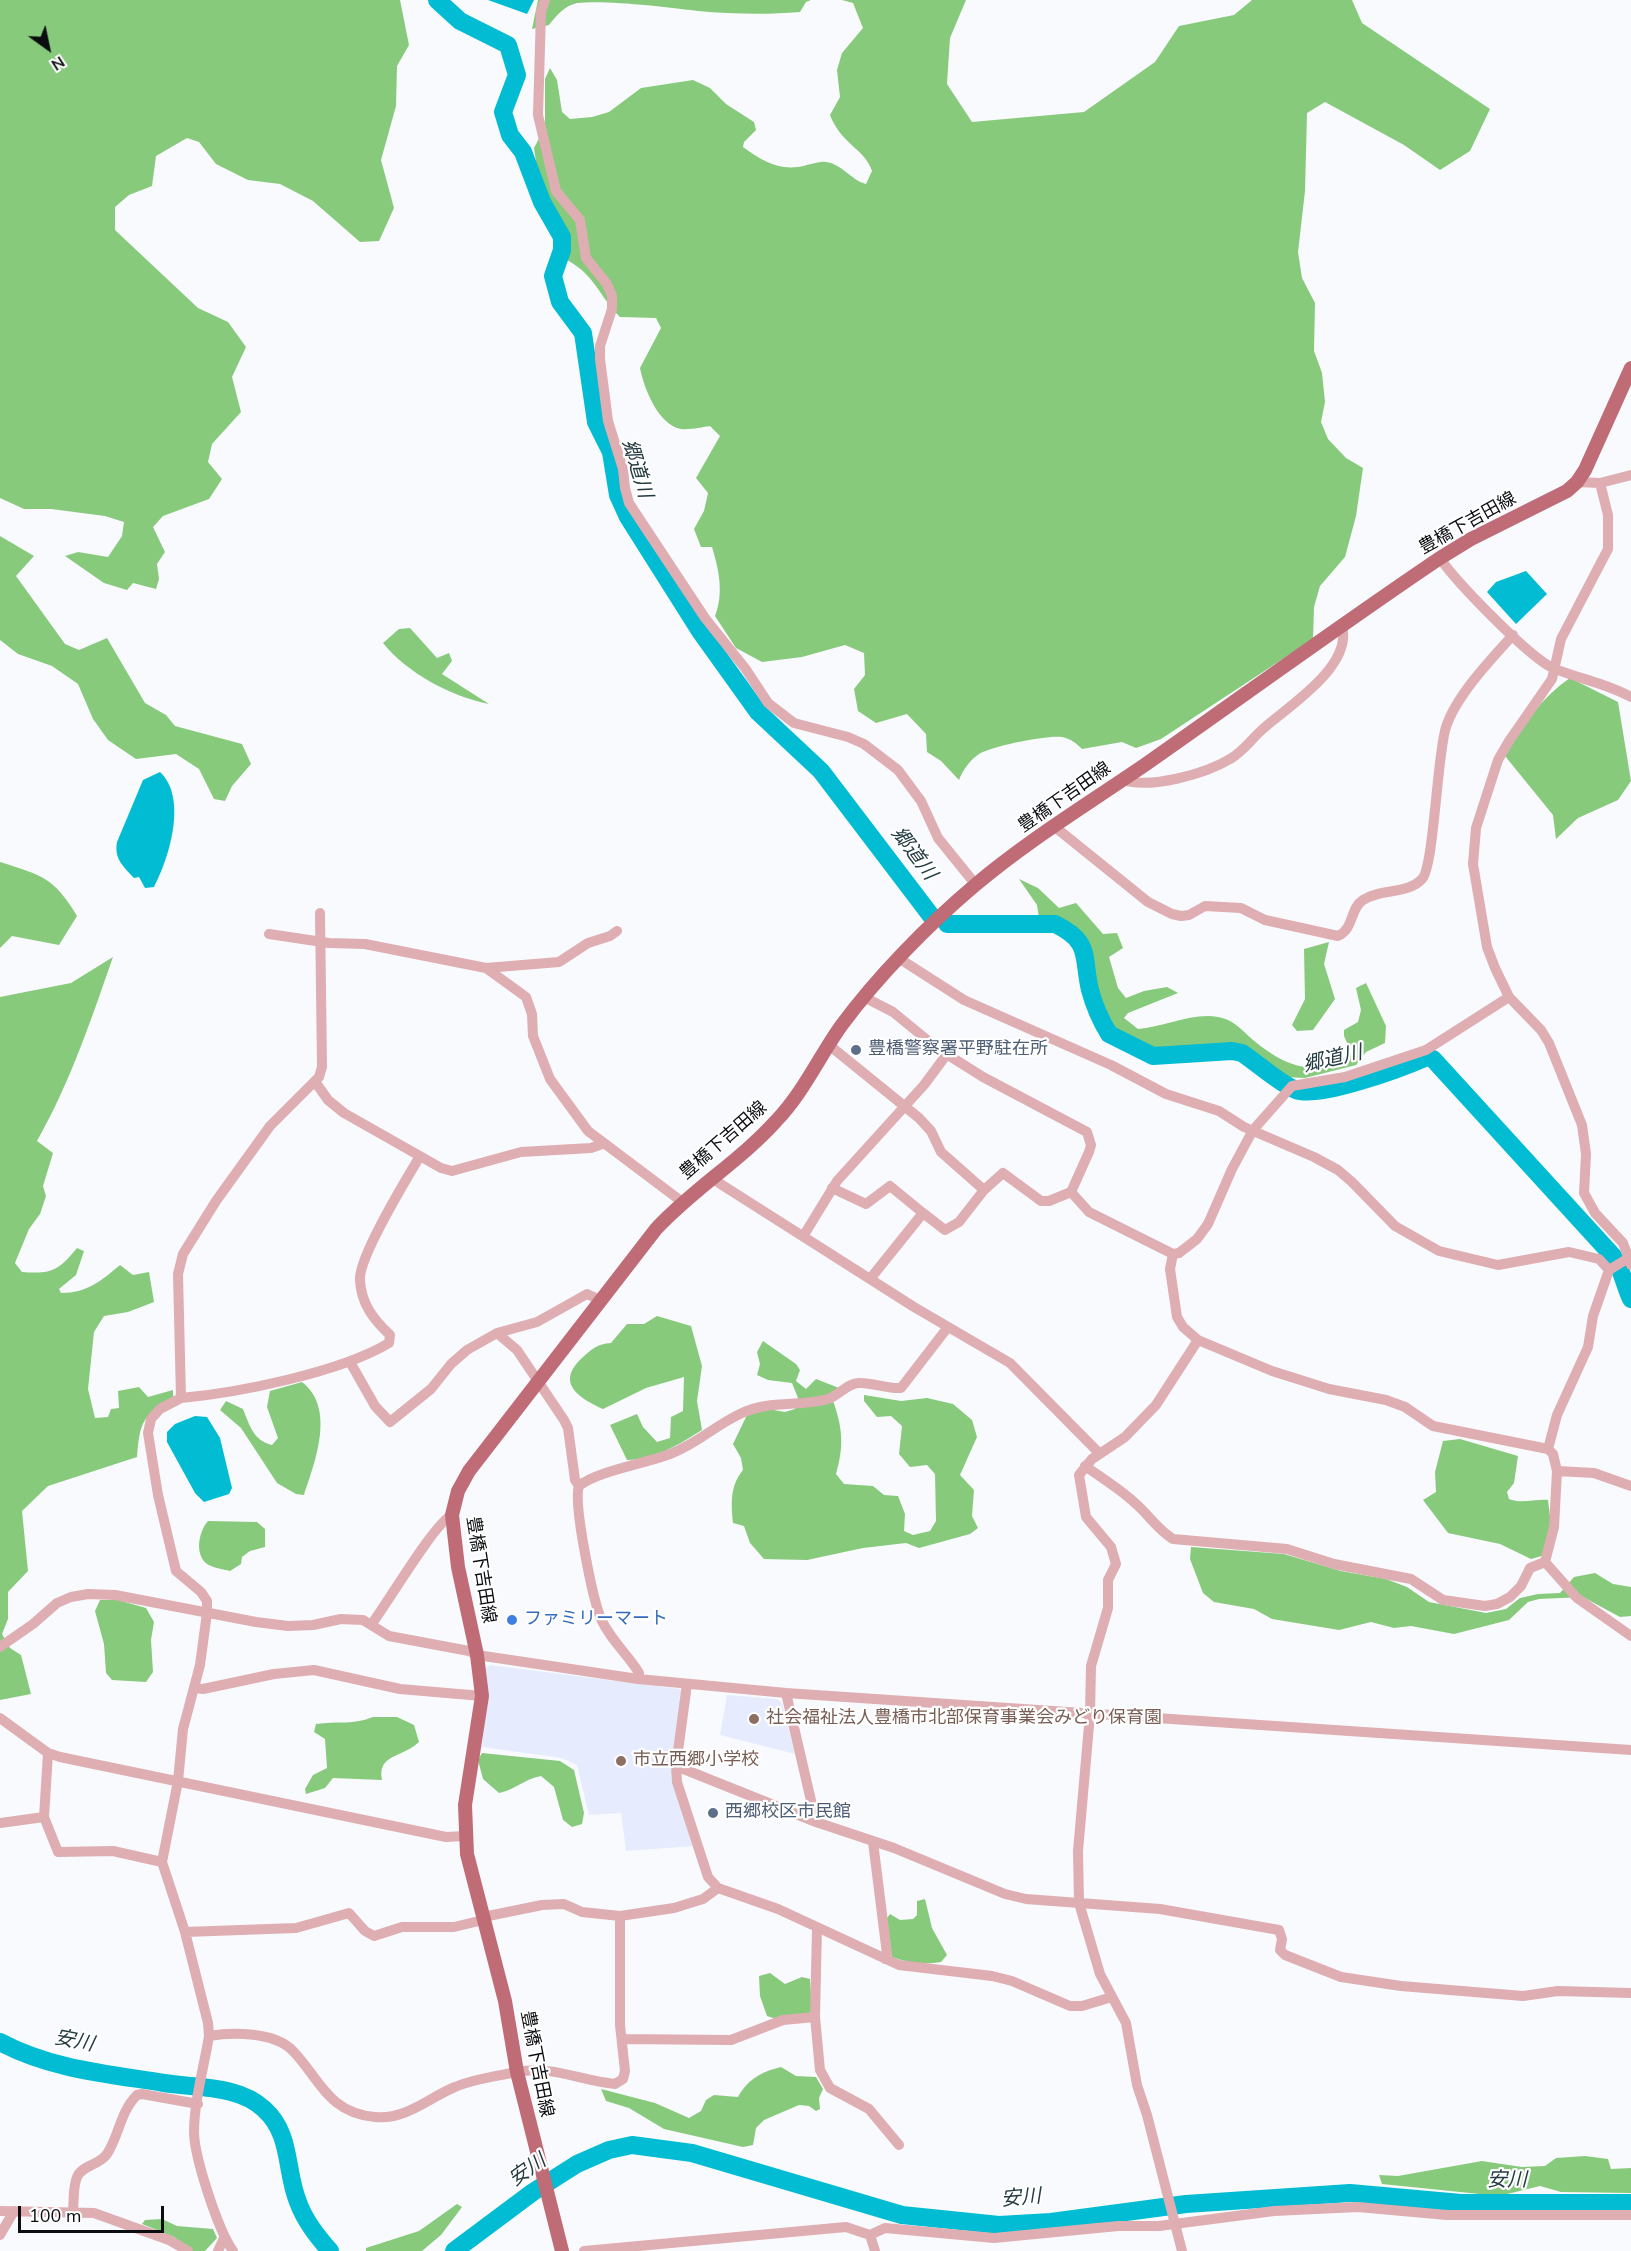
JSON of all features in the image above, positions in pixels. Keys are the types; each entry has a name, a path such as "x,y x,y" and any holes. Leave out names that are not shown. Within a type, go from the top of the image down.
{"main road":[{"path":"1577,482 1631,368"},
{"name":"豊橋下吉田線","path":"562,2251 517,2072 505,2001 465,1836 465,1805 482,1696 477,1655 458,1567 452,1515 458,1491 469,1471 656,1229 681,1201 744,1152 776,1121 798,1095 829,1045 866,998 900,959 976,885 1055,827 1440,558 1471,539 1567,491 1577,482"}],"street":[{"path":"545,0 541,22 538,115 556,191 580,220 586,258 607,284 612,296 612,309 600,346 600,359 610,429 623,469 629,503 705,618 745,668 768,703 794,723 849,737 864,744 898,770 921,801 938,838 976,885"},
{"path":"1577,482 1600,483 1631,475"},
{"path":"1548,1449 1557,1415 1588,1347 1593,1316 1621,1265 1623,1243 1594,1213 1584,1193 1586,1154 1582,1125 1549,1042 1534,1022 1509,997 1487,947 1473,848 1487,789 1498,760 1515,731 1552,679 1561,639 1608,549 1608,515 1600,483"},
{"path":"1440,558 1513,635 1543,663 1555,669 1596,681 1631,697"},
{"path":"1123,780 1157,782 1183,777 1233,758 1265,726 1308,693 1341,648 1344,636 1342,626"},
{"path":"1055,827 1149,902 1172,914 1189,915 1205,906 1241,908 1265,920 1338,936 1344,933 1356,906 1364,899 1409,888 1425,876 1428,868 1431,828 1446,726 1470,685 1513,635"},
{"path":"181,1398 178,1274 183,1254 216,1201 270,1126 290,1104 316,1083 322,1067 320,913"},
{"path":"269,934 365,944 486,968 559,962 588,943 610,936 617,931"},
{"path":"900,959 964,1000 1111,1065 1166,1094 1219,1111 1253,1130 1338,1170 1395,1226 1439,1251 1498,1265 1569,1252 1621,1265"},
{"path":"486,968 526,998 532,1014 533,1036 550,1079 588,1131 602,1144 675,1194 681,1201"},
{"path":"1071,1192 1076,1202 1089,1212 1173,1254 1179,1253 1197,1239 1208,1224 1232,1169 1253,1130 1289,1088 1345,1077 1426,1050 1509,997"},
{"path":"832,1188 866,1204 890,1186 945,1230 959,1222 984,1190 1003,1173 1041,1202 1049,1202 1071,1192 1091,1145 1087,1132 1012,1093 947,1054 893,1012 866,998"},
{"path":"829,1045 899,1104 905,1105 931,1131 941,1152 984,1190"},
{"path":"804,1235 832,1188 947,1054"},
{"path":"316,1083 328,1100 344,1113 441,1168 452,1171 521,1152 591,1148 602,1144"},
{"path":"234,2251 224,2238 197,2150 194,2132 209,2036 208,2023 185,1932 162,1862 178,1781 183,1729 194,1688 207,1613 207,1601 201,1592 176,1571 158,1495 148,1433 151,1419 160,1409 181,1398 279,1381 350,1362 382,1348 392,1339 371,1315 365,1303 360,1275 382,1222 420,1156"},
{"path":"713,1176 719,1183 1023,1374 1100,1454"},
{"path":"870,1279 923,1213"},
{"path":"1173,1254 1170,1269 1177,1317 1183,1327 1198,1340 1283,1374 1329,1389 1386,1400 1405,1407 1433,1426 1548,1449 1553,1454 1557,1471 1554,1527 1545,1562"},
{"path":"350,1362 375,1406 390,1422 431,1389 456,1358 496,1333 537,1322 587,1294 600,1300"},
{"path":"579,1486 594,1478 673,1453 720,1424 761,1406 809,1403 831,1398 849,1385 859,1382 888,1389 901,1388 948,1327"},
{"path":"496,1333 517,1350 568,1428 573,1470 579,1486 578,1517 595,1600 601,1620 610,1637 639,1673 638,1680"},
{"path":"1182,2251 1148,2115 1137,2085 1126,2023 1100,1974 1079,1903 1078,1851 1093,1656 1108,1608 1108,1580 1116,1564 1111,1547 1086,1517 1079,1486 1079,1475 1085,1466 1131,1431 1156,1405 1175,1380 1198,1340"},
{"path":"1085,1466 1118,1488 1138,1505 1160,1530 1173,1539 1287,1549 1334,1564 1411,1579 1443,1600 1485,1606 1497,1604 1521,1586 1530,1568 1545,1562"},
{"path":"1557,1471 1594,1473 1631,1486"},
{"path":"371,1625 423,1546 446,1518 452,1515"},
{"path":"1545,1562 1577,1598 1631,1636"},
{"path":"0,1647 33,1624 57,1603 71,1597 115,1595 288,1626 313,1625 341,1619 363,1620 390,1636 469,1651 477,1655 638,1680 786,1693 1631,1750"},
{"path":"194,1688 203,1689 274,1674 314,1670 400,1689 482,1696"},
{"path":"687,1684 676,1766 680,1797 708,1876 718,1888 778,1909 885,1959 916,1968 992,1976 1070,2006 1082,2006 1112,1998"},
{"path":"786,1693 816,1822"},
{"path":"0,1718 48,1753 446,1837 465,1836"},
{"path":"48,1753 44,1817 58,1852 113,1851 162,1862"},
{"path":"676,1766 816,1822 894,1848 1005,1894 1026,1899 1160,1909 1279,1930 1282,1939 1280,1950 1285,1955 1341,1977 1374,1983 1523,1996 1558,1990 1631,1993"},
{"path":"0,1823 44,1817"},
{"path":"873,1842 887,1954 885,1959"},
{"path":"185,1932 296,1928 349,1912 365,1931 374,1936 402,1927 454,1928 484,1918 553,1904 564,1904 582,1912 620,1916 689,1904 703,1899 718,1888"},
{"path":"209,2036 257,2036 280,2043 292,2050 316,2084 338,2104 375,2117 399,2115 416,2109 456,2086 517,2072 555,2070 615,2084 623,2079 625,2071 622,2039 620,1916"},
{"path":"818,1928 815,2017 820,2070 825,2081 844,2097 869,2109 899,2145"},
{"path":"622,2039 731,2040 783,2020 815,2017"},
{"path":"73,2210 77,2177 82,2170 103,2159 117,2128 137,2095 199,2101"},
{"path":"584,2251 827,2227 846,2227 870,2235 885,2228 994,2238 1274,2211 1358,2207 1447,2216 1631,2215"},
{"path":"0,2211 73,2210 118,2219 169,2240 188,2251"},
{"path":"0,2235 15,2211"},
{"path":"870,2235 875,2251"},
{"path":"218,2251 224,2238"}],"shaded area":[{"name":"市立西郷小学校","path":"490,1665 680,1689 683,1694 673,1781 694,1846 626,1851 621,1813 589,1815 577,1765 562,1758 482,1747 487,1701 486,1668"},
{"name":"社会福祉法人豊橋市北部保育事業会みどり保育園","path":"727,1695 777,1699 782,1703 795,1754 720,1735"}],"green space":[{"path":"0,0 400,0 409,45 397,66 396,106 381,160 394,208 379,241 360,242 313,201 280,184 248,180 216,164 199,142 187,138 156,156 152,186 129,195 115,207 115,230 198,308 228,322 246,347 232,377 241,412 212,444 208,462 222,479 209,499 163,516 153,527 165,552 157,564 159,579 156,589 133,583 127,590 104,583 65,556 78,552 108,557 122,536 124,522 105,516 51,509 24,509 0,498"},
{"path":"538,0 811,0 806,2 800,12 761,14 710,12 620,3 577,3 558,14 549,25 532,29"},
{"path":"842,0 966,0 950,38 947,84 972,122 1084,112 1155,62 1179,26 1234,15 1252,0 1352,0 1362,23 1490,109 1470,151 1440,170 1404,145 1325,102 1307,113 1305,191 1298,252 1302,278 1315,303 1314,351 1322,373 1325,402 1321,422 1328,439 1346,458 1363,468 1356,516 1345,557 1320,586 1314,607 1313,639 1161,739 1136,748 1122,742 1082,749 1062,737 1020,742 979,754 967,766 959,780 941,761 927,752 926,734 907,714 876,723 858,711 854,689 865,675 864,653 845,645 802,657 762,662 736,648 715,616 720,590 717,564 712,547 701,547 694,529 704,511 708,493 696,478 720,436 710,426 681,429 665,421 653,404 640,368 661,328 656,318 620,317 591,279 567,260 562,229 546,200 538,176 534,148 545,127 545,79 550,68 557,80 562,112 570,119 592,117 609,112 641,88 693,80 710,88 726,104 754,122 756,130 744,142 743,147 756,156 783,167 832,163 866,184 872,171 869,163 840,133 830,115 840,97 837,70 842,53 863,28 853,3"},
{"path":"0,536 34,556 16,576 65,644 79,650 107,638 145,703 166,715 175,726 242,744 251,764 232,786 225,801 214,799 199,769 176,754 136,759 108,740 93,719 78,684 52,666 18,654 0,640"},
{"path":"410,628 437,658 449,653 452,661 442,674 489,704 460,696 417,674 383,643 399,629"},
{"path":"1570,678 1618,702 1631,781 1618,800 1578,818 1556,839 1553,815 1505,756 1533,713 1550,694"},
{"path":"0,862 45,879 69,903 77,916 59,945 12,936 0,948"},
{"path":"1019,879 1038,888 1059,908 1076,903 1103,934 1117,933 1123,948 1109,957 1118,988 1126,998 1144,991 1167,987 1178,993 1128,1013 1124,1018 1138,1029 1195,1017 1218,1017 1228,1020 1265,1049 1289,1063 1313,1067 1326,1066 1352,1053 1344,1036 1344,1030 1358,1022 1361,1010 1356,988 1366,983 1386,1026 1385,1043 1366,1052 1356,1065 1305,1078 1285,1077 1245,1051 1228,1044 1164,1049 1123,1038 1108,1021 1094,988 1089,951 1082,935 1066,923 1039,918 1037,905"},
{"path":"1329,942 1324,964 1335,999 1313,1030 1297,1031 1292,1025 1305,999 1304,949"},
{"path":"113,957 70,1074 37,1141 53,1153 43,1186 46,1196 40,1214 29,1229 15,1263 22,1272 48,1271 65,1262 77,1248 84,1251 76,1275 59,1289 61,1293 86,1288 100,1281 120,1265 133,1275 149,1272 154,1302 128,1312 104,1316 94,1332 88,1389 95,1418 108,1417 111,1409 119,1408 118,1391 139,1387 148,1397 173,1390 173,1397 144,1421 137,1457 48,1486 22,1511 28,1571 8,1592 8,1619 2,1634 10,1648 21,1655 31,1694 0,1700 0,997 71,983"},
{"path":"657,1316 691,1326 702,1366 697,1401 702,1430 657,1454 627,1460 610,1425 637,1414 643,1427 657,1442 670,1438 671,1417 683,1411 684,1377 646,1388 603,1409 586,1400 573,1389 570,1382 571,1375 574,1367 582,1358 602,1344 611,1343 627,1324 644,1324"},
{"path":"763,1341 796,1364 800,1370 796,1381 806,1389 816,1379 839,1388 831,1395 841,1434 841,1453 836,1474 844,1484 873,1486 884,1495 898,1496 905,1514 904,1531 913,1535 930,1531 936,1521 935,1474 927,1465 910,1467 899,1454 902,1426 891,1416 877,1417 864,1401 864,1395 901,1401 927,1398 953,1404 972,1420 977,1437 960,1475 974,1490 972,1516 978,1528 970,1534 919,1548 906,1543 863,1548 807,1560 764,1559 750,1543 744,1526 733,1523 734,1489 743,1470 741,1458 733,1444 747,1415 768,1409 785,1412 795,1409 798,1398 792,1383 768,1380 757,1375 760,1364 757,1352"},
{"path":"302,1382 312,1393 318,1406 320,1420 317,1452 304,1495 296,1494 277,1483 241,1428 220,1410 226,1401 243,1409 256,1436 272,1445 278,1438 267,1407 270,1391"},
{"path":"1460,1439 1518,1456 1514,1483 1507,1492 1509,1499 1514,1500 1548,1500 1552,1532 1545,1555 1531,1559 1500,1544 1448,1533 1423,1500 1436,1492 1435,1472 1443,1441"},
{"path":"208,1521 257,1522 265,1529 265,1547 250,1551 242,1557 241,1564 230,1571 209,1565 203,1560 199,1549 200,1536"},
{"path":"1191,1547 1284,1554 1341,1571 1386,1579 1407,1587 1429,1602 1486,1613 1506,1609 1520,1598 1560,1593 1574,1577 1595,1573 1613,1584 1631,1587 1631,1616 1620,1617 1583,1597 1539,1599 1528,1602 1509,1620 1454,1634 1411,1626 1394,1628 1371,1622 1339,1630 1272,1619 1254,1609 1214,1602 1203,1593 1190,1559"},
{"path":"100,1600 118,1600 146,1608 154,1622 151,1640 153,1672 146,1682 112,1680 106,1673 104,1644 95,1611"},
{"path":"373,1717 397,1717 414,1725 419,1742 392,1757 383,1765 382,1780 333,1778 325,1788 306,1794 305,1789 313,1775 327,1768 325,1739 314,1732 316,1724 352,1722"},
{"path":"482,1753 560,1761 574,1770 584,1813 582,1824 572,1827 563,1820 554,1787 541,1776 499,1793 483,1779 478,1760"},
{"path":"925,1899 932,1928 947,1955 941,1962 929,1963 910,1962 892,1957 887,1918 890,1914 900,1920 913,1919 917,1915 917,1901"},
{"path":"770,1973 785,1984 802,1977 810,1979 812,2010 809,2014 776,2019 767,2016 760,1996 759,1976"},
{"path":"781,2067 796,2076 816,2077 823,2089 819,2098 820,2109 816,2111 809,2106 799,2105 764,2120 756,2128 753,2145 743,2147 664,2129 629,2108 606,2101 601,2089 655,2103 689,2118 701,2111 706,2100 714,2095 738,2097 746,2085 756,2077"},
{"path":"1585,2156 1608,2159 1611,2169 1631,2168 1631,2193 1561,2192 1540,2186 1499,2196 1382,2184 1379,2175 1398,2176 1482,2161 1522,2167 1545,2166 1556,2158"},
{"path":"457,2204 462,2207 441,2235 422,2251 366,2251 366,2248 419,2231"},
{"path":"162,2219 177,2226 213,2229 217,2238 205,2251 192,2251 174,2237 142,2224 145,2220"}],"water":[{"path":"488,0 534,0 527,14"},
{"path":"1526,571 1547,594 1516,624 1487,592 1496,582"},
{"path":"160,772 168,783 173,797 173,829 160,875 154,887 145,888 139,877 134,878 120,862 116,848 143,780"},
{"path":"195,1416 207,1417 220,1438 232,1488 229,1494 204,1502 195,1493 167,1442 167,1432 175,1424"}],"waterway":[{"name":"郷道川","path":"437,0 460,21 508,45 517,75 503,112 510,135 523,152 542,202 562,237 562,250 553,276 560,302 583,333 596,422 611,452 618,495 628,517 700,631 758,712 821,771 932,917"},
{"name":"郷道川","path":"947,924 1055,924 1067,931 1075,937 1083,951 1092,996 1109,1034 1153,1056 1232,1051 1242,1053 1283,1083 1296,1090 1307,1092 1361,1081 1427,1057 1433,1059 1613,1256 1631,1299"},
{"name":"安川","path":"0,2042 39,2059 80,2069 122,2077 217,2089 254,2101 273,2119 279,2130 284,2141 294,2190 301,2209 330,2251"},
{"name":"安川","path":"454,2251 533,2192 577,2164 609,2150 632,2145 692,2153 902,2215 999,2225 1051,2222 1186,2204 1350,2193 1461,2203 1631,2203"}],"place":[{"name":"豊橋警察署平野駐在所","path":"856,1050"},
{"name":"ファミリーマート","path":"512,1620"},
{"name":"社会福祉法人豊橋市北部保育事業会みどり保育園","path":"754,1719"},
{"name":"市立西郷小学校","path":"621,1761"},
{"name":"西郷校区市民館","path":"713,1813"}]}
